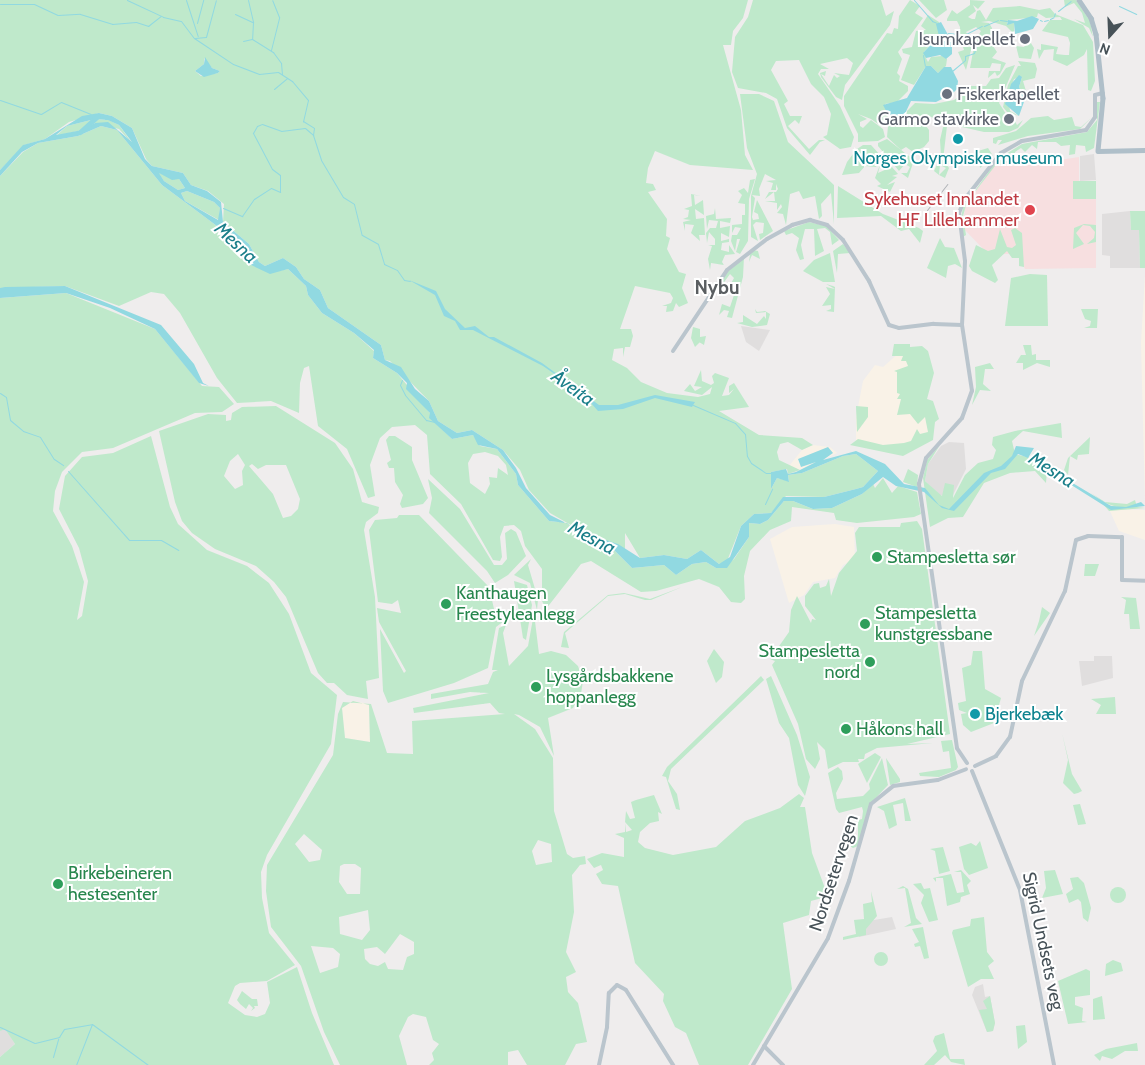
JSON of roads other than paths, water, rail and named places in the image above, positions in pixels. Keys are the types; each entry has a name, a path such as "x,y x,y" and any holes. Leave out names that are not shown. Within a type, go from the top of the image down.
{"main road":[{"path":"1079,0 1094,26 1103,93 1098,151 1145,150"}],"street":[{"path":"975,766 967,763 957,748 921,499 920,472 931,450 957,425 969,404 972,377 962,326 965,261 958,222 964,200 1006,149 1022,141 1086,130 1095,117 1094,95 1103,93"},
{"path":"673,351 727,270 767,238 804,221 824,223 843,240 869,281 885,321 895,328 934,324 962,326"},
{"path":"967,763 966,769 972,771 975,766 996,756 1010,737 1022,681 1065,591 1077,539 1101,535 1122,537 1124,542 1122,580 1145,581"},
{"name":"Nordsetervegen","path":"753,1065 828,938 849,881 867,813 884,791 897,785 938,780 966,769"},
{"name":"Sigrid Undsets veg","path":"972,771 1020,890 1054,1065"},
{"path":"599,1065 608,1027 609,993 617,985 626,990 674,1065"},
{"path":"764,1046 783,1065"},
{"path":"761,1051 774,1056"}],"water":[{"path":"1032,16 1039,19 1033,29 1015,34 1014,23 1007,25 1008,20 1017,21"},
{"path":"941,22 952,42 952,54 946,59 940,55 926,58 923,53 939,36 936,24"},
{"path":"205,57 212,68 220,71 218,73 204,77 195,71 204,64"},
{"path":"926,66 931,66 938,73 944,67 951,67 958,81 957,89 952,94 946,91 944,98 936,102 911,101 901,122 891,120 883,105 907,98"},
{"path":"1019,75 1022,77 1019,87 1025,99 1019,116 1005,104 1011,84"},
{"path":"99,113 112,116 132,128 145,159 152,166 183,173 191,185 207,191 221,202 223,222 249,244 259,262 265,266 283,258 296,267 304,279 320,290 328,308 381,345 385,360 401,367 415,389 429,401 438,421 457,433 472,430 503,450 516,468 526,488 550,515 566,523 549,521 518,485 516,474 497,449 478,445 473,435 452,439 429,418 430,413 406,389 407,383 397,373 373,358 374,350 354,333 322,313 308,295 306,286 288,269 270,274 251,265 241,244 162,185 117,130 101,126 78,136 38,143 22,152 0,176 0,170 23,145 45,139 82,116","holes":["95,119 108,120 119,125 132,142 108,122 95,123 82,130 56,135 67,126","159,173 172,180 179,179 185,188 178,190 164,181","187,191 214,202 220,208 218,220 185,201 181,193"]},
{"path":"409,280 436,291 445,309 465,328 475,326 489,337 494,337 542,363 599,405 618,405 655,395 695,402 692,407 655,398 623,409 598,411 582,393 543,366 473,330 460,330 455,321 444,316 435,295"},
{"path":"65,286 161,325 194,364 203,383 209,386 199,383 155,329 110,308 66,293 0,298 0,288 5,287"},
{"path":"1016,446 1034,448 1028,458 1018,454 1005,469 991,473 954,511 942,508 924,492 896,486 883,477 862,494 832,508 813,509 793,501 784,501 768,520 760,524 749,523 749,537 727,568 716,568 706,562 692,564 676,575 664,565 632,568 610,546 585,539 568,524 576,528 582,526 588,534 618,544 640,558 664,555 687,559 701,550 719,564 730,557 741,526 754,514 771,513 783,497 824,497 856,489 863,487 878,471 856,454 843,456 802,473 788,475 789,482 777,478 771,489 771,472 786,469 788,474 796,472 816,462 801,467 798,459 828,447 833,453 823,460 856,451 885,464 904,484 925,488 939,505 949,509 984,473 1001,466 1012,456"},
{"path":"1034,453 1061,476 1111,506 1126,507 1141,502 1145,506 1111,510 1030,459"}],"waterway":[{"path":"127,0 163,17 181,21 194,38 233,64 259,74 278,72 292,81 308,100 303,121 314,128 313,135"},
{"path":"186,0 198,36"},
{"path":"197,23 203,0"},
{"path":"195,38 206,37 216,0"},
{"path":"248,0 253,22 252,39"},
{"path":"271,50 279,17 272,0"},
{"path":"914,0 932,21 937,23"},
{"path":"1058,11 1071,1"},
{"path":"0,4 34,4 58,15 80,14 112,24 136,22 148,26 161,16"},
{"path":"1119,6 1136,14"},
{"path":"235,14 252,22"},
{"path":"1050,19 1054,17"},
{"path":"984,26 998,20"},
{"path":"1000,20 1007,21"},
{"path":"1044,21 1048,20"},
{"path":"964,35 982,26"},
{"path":"948,33 958,34"},
{"path":"243,41 252,39 273,52 281,63 282,74"},
{"path":"952,71 965,60 965,56 974,53 977,44 975,39"},
{"path":"923,55 925,66"},
{"path":"274,89 287,78"},
{"path":"0,100 41,114 61,102 91,114"},
{"name":"Mesna","path":"80,132 98,116"},
{"path":"223,208 242,216 254,199 271,188 280,192 280,175 272,169 253,133 257,126 262,124 281,131 305,128 313,135 321,160 343,197 354,204 362,235 378,244 384,264 397,270 404,280 410,281"},
{"path":"402,380 400,385 405,395 426,420 435,422"},
{"path":"0,393 6,397 10,420 23,431 40,437 54,459 63,465"},
{"name":"Åveita","path":"693,405 735,423 745,434 747,456 751,463 766,473 772,473"},
{"path":"68,471 129,540 161,540 178,550"},
{"path":"765,504 772,489"},
{"path":"0,1027 35,1043 59,1037 64,1029 92,1024 148,1065"},
{"path":"76,1065 92,1024"},
{"path":"53,1057 58,1039"}],"railway":[{"path":"927,210 947,184"}],"place":[{"name":"Isumkapellet","path":"1025,39"},
{"name":"Fiskerkapellet","path":"947,94"},
{"name":"Garmo stavkirke","path":"1009,119"},
{"name":"Norges Olympiske museum","path":"958,139"},
{"name":"Sykehuset Innlandet HF Lillehammer","path":"1030,210"},
{"name":"Stampesletta sør","path":"877,557"},
{"name":"Kanthaugen Freestyleanlegg","path":"446,604"},
{"name":"Stampesletta kunstgressbane","path":"865,624"},
{"name":"Stampesletta nord","path":"870,662"},
{"name":"Lysgårdsbakkene hoppanlegg","path":"536,687"},
{"name":"Bjerkebæk","path":"975,714"},
{"name":"Håkons hall","path":"846,729"},
{"name":"Birkebeineren hestesenter","path":"58,884"}],"district":[{"name":"Nybu","path":"717,288"}]}
